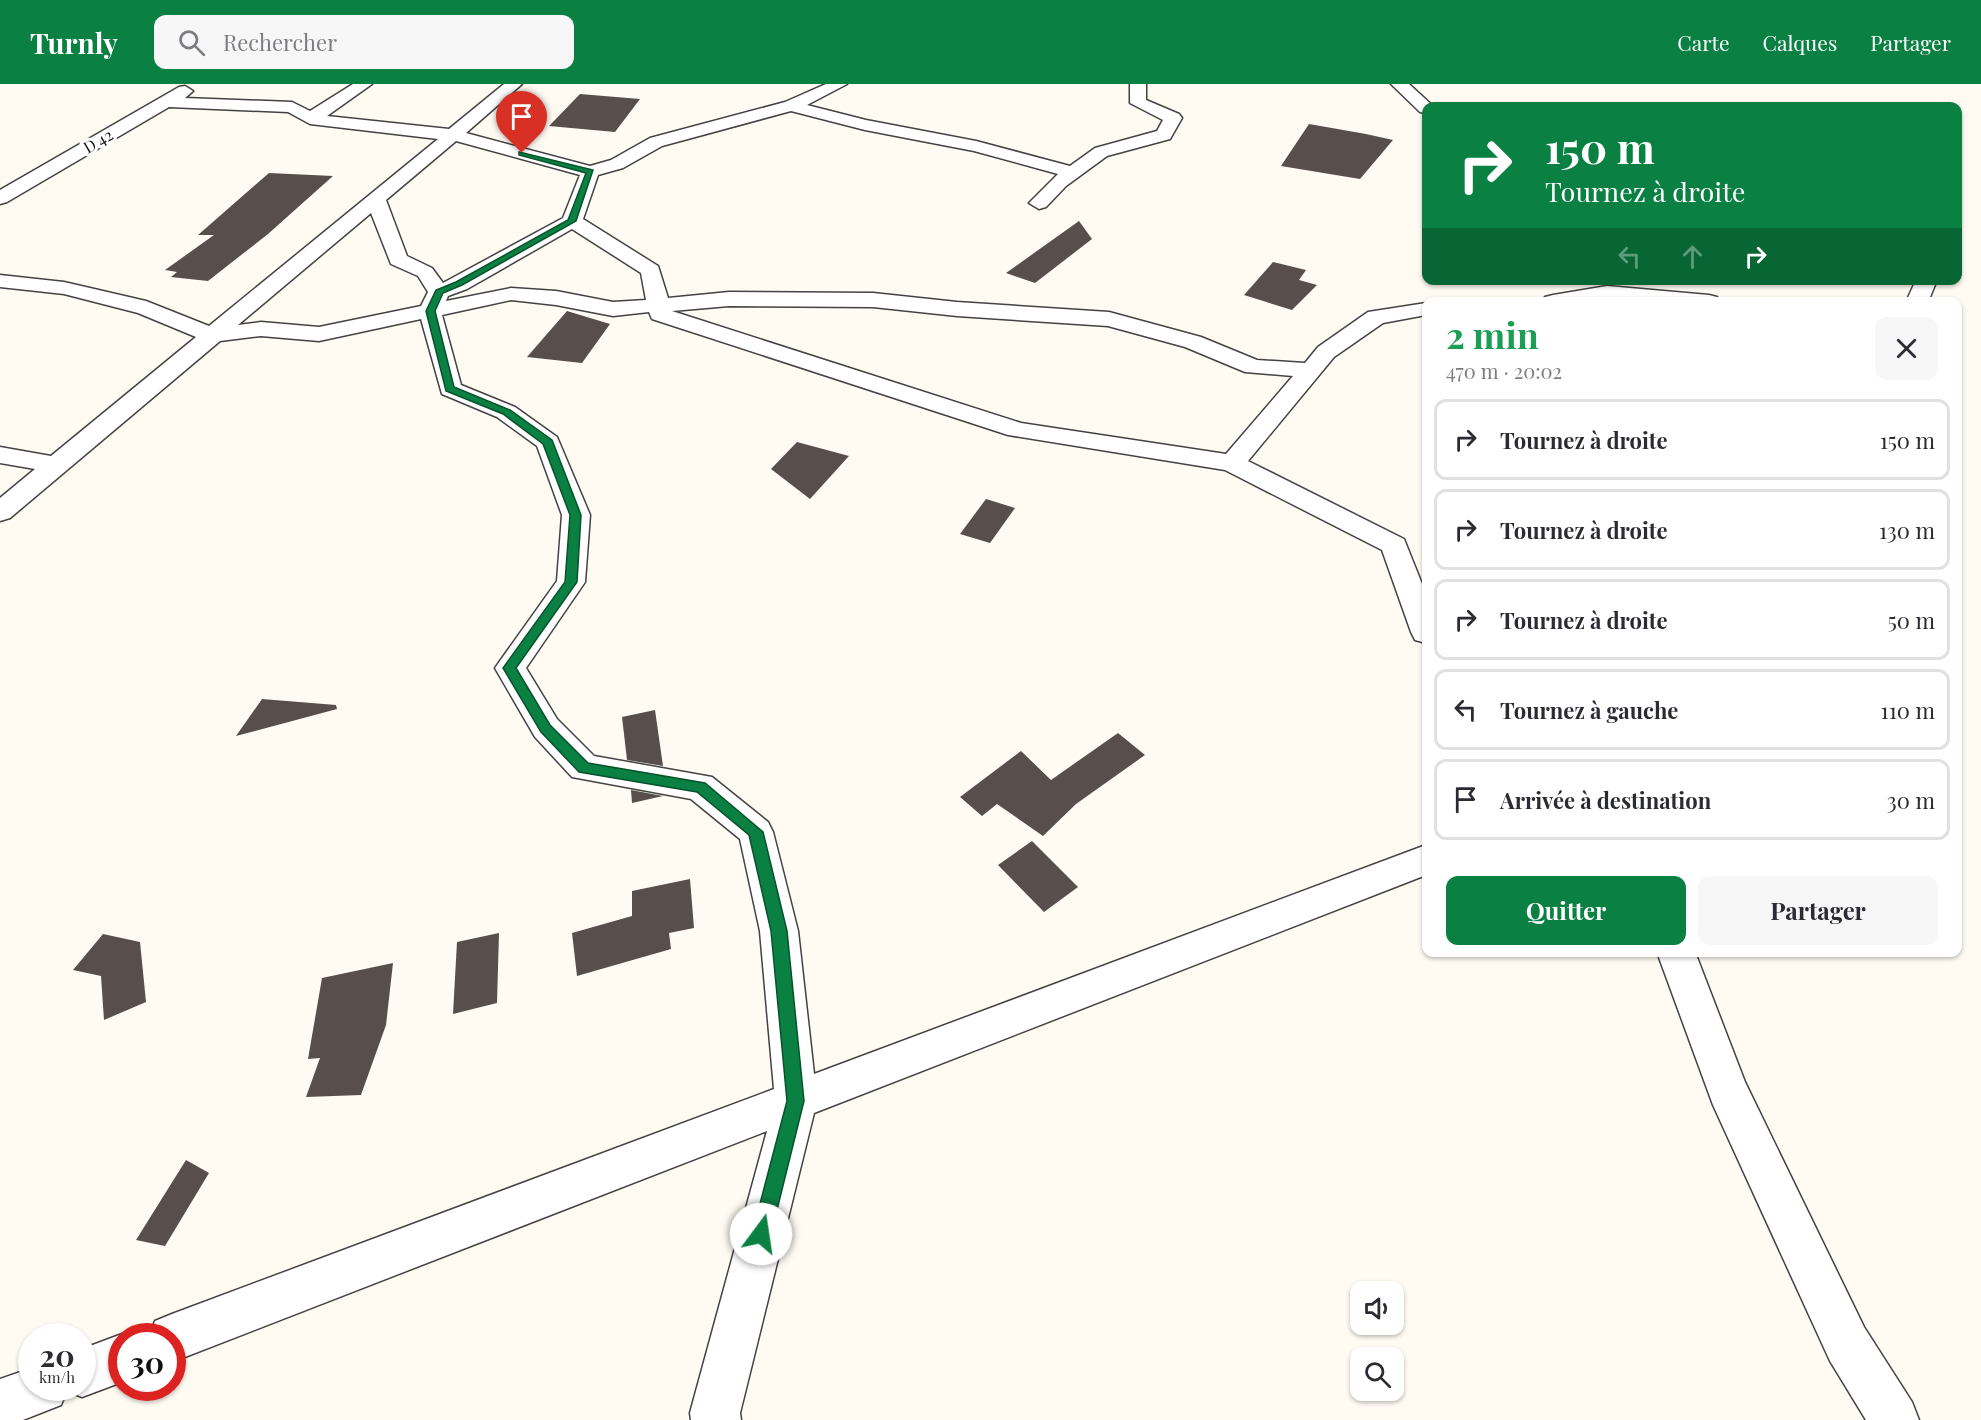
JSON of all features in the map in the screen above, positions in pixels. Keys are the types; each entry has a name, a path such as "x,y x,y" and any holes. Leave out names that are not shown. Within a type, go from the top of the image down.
{"street":[{"name":"D 42","path":"0,198 197,84"},
{"path":"310,119 364,84"},
{"path":"0,512 514,84"},
{"path":"166,102 292,107 310,119 453,135 590,172 617,164 656,142 791,106 839,84"},
{"path":"1399,84 1422,104"},
{"path":"1039,203 1073,172 1101,152 1164,135 1173,118 1138,103 1140,85"},
{"path":"791,106 865,125 976,146 1073,172"},
{"path":"435,301 459,284 572,221 590,172"},
{"path":"376,199 398,260 425,272 435,301 450,389 506,412 548,442 576,515 571,582 510,668 546,728 584,768 700,787 756,832 779,931 796,1101 715,1413 716,1420"},
{"path":"572,221 651,270 660,314 1017,430 1232,463 1394,545 1422,621"},
{"path":"0,281 64,288 146,308 212,335 261,329 319,334 435,301 511,294 556,298 613,309 729,299 873,300 957,309 1109,319 1192,342 1253,367 1311,370"},
{"path":"1580,297 1607,292 1658,297"},
{"path":"1232,463 1326,352 1376,317 1422,310"},
{"path":"0,455 55,465"},
{"path":"186,1333 1422,862"},
{"path":"1678,957 1728,1091 1847,1344 1894,1420"},
{"path":"0,1404 18,1397"}],"building":[{"path":"580,94 640,99 615,132 549,126"},
{"path":"1309,124 1393,140 1360,179 1281,166"},
{"path":"269,173 333,176 268,234 208,281 171,277 177,272 165,270 214,235 198,235"},
{"path":"1079,221 1092,239 1035,283 1006,273"},
{"path":"1273,262 1306,270 1299,280 1317,285 1292,310 1244,295"},
{"path":"567,311 610,324 582,363 527,357"},
{"path":"797,442 849,456 810,499 771,469"},
{"path":"986,499 1015,508 990,543 960,534"},
{"path":"262,699 336,705 337,709 236,736"},
{"path":"655,710 663,766 627,760 622,717"},
{"path":"1118,733 1145,755 1076,804 1043,836 997,804 982,816 960,797 1021,751 1051,780"},
{"path":"631,790 663,796 632,803"},
{"path":"1032,841 1078,887 1044,912 998,865"},
{"path":"690,879 694,928 669,933 671,949 577,976 572,933 632,916 632,891"},
{"path":"499,933 497,1003 453,1014 457,942"},
{"path":"103,934 140,942 146,1002 104,1020 101,976 73,970"},
{"path":"393,963 386,1025 361,1095 306,1097 320,1058 308,1059 322,978"},
{"path":"186,1160 209,1173 165,1246 136,1240"}],"route":[{"path":"522,153 590,172 572,221 489,265 459,284 439,292 430,311 450,389 506,412 548,442 576,515 571,582 510,668 546,728 584,768 700,787 756,832 779,931 796,1101 761,1234"}]}
